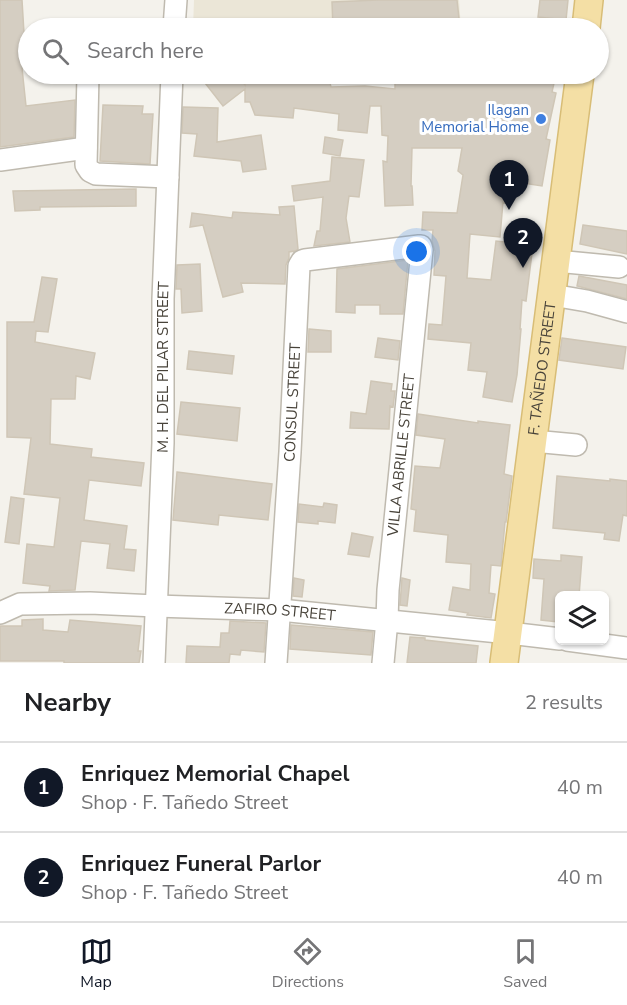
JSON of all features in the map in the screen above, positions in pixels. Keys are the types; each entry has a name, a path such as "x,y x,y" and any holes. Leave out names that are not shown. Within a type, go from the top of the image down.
{"main road":[{"path":"586,18 589,0"},
{"name":"F. TAÑEDO STREET","path":"504,663 579,84"}],"street":[{"path":"175,18 176,0"},
{"path":"88,84 86,165 90,171 96,174 168,177"},
{"name":"M. H. DEL PILAR STREET","path":"154,663 163,443 163,299 172,84"},
{"path":"0,160 86,148"},
{"name":"CONSUL STREET","path":"276,663 299,266 305,260 421,246"},
{"name":"VILLA ABRILLE STREET","path":"383,663 421,246"},
{"path":"556,261 619,267"},
{"path":"552,295 587,301 627,312"},
{"path":"533,441 576,445"},
{"name":"ZAFIRO STREET","path":"0,613 20,604 90,603 280,610 555,638"},
{"path":"604,645 627,648"}],"shaded area":[{"path":"194,0 459,0 460,18 193,18"}],"building":[{"path":"0,0 22,0 23,18 18,18 18,84 24,84 26,106 75,100 74,137 0,147"},
{"path":"457,0 459,18 333,18 332,2"},
{"path":"540,0 568,0 566,18 538,17"},
{"path":"206,84 330,84 331,87 365,86 395,89 395,84 554,84 552,92 556,93 546,139 550,140 542,186 510,181 506,203 503,202 500,237 470,234 467,278 491,280 496,241 533,245 526,301 522,300 517,375 512,402 483,397 487,372 468,370 471,343 428,339 429,324 442,325 446,276 434,275 433,230 422,230 423,212 457,213 463,175 458,171 462,148 412,148 413,205 385,206 383,161 387,162 388,136 382,135 381,106 370,106 367,133 338,130 339,114 294,108 293,118 255,115 250,102 245,102 245,89 223,106"},
{"path":"103,105 143,106 142,114 153,114 150,164 100,161"},
{"path":"183,107 218,108 217,142 261,135 266,169 243,172 241,161 194,156 197,134 182,133"},
{"path":"325,137 343,140 340,156 323,153"},
{"path":"332,157 364,160 359,197 349,196 346,218 350,242 314,246 317,231 320,231 323,197 294,201 292,186 330,181"},
{"path":"136,189 136,206 40,207 40,210 15,211 13,191"},
{"path":"294,206 298,249 289,252 285,284 241,283 243,292 223,297 203,225 190,227 192,213 232,218 233,212 280,215 279,207"},
{"path":"583,225 627,231 627,254 580,244"},
{"path":"408,260 403,314 380,314 380,305 355,305 355,313 336,312 337,269"},
{"path":"200,264 202,311 182,313 181,289 176,289 177,265"},
{"path":"579,276 627,285 627,299 577,286"},
{"path":"42,277 57,279 48,332 36,331 35,342 95,353 90,379 76,376 75,399 51,399 50,444 92,449 91,457 144,463 141,486 89,480 84,520 127,526 124,549 136,550 134,571 107,568 110,544 81,541 75,590 49,591 50,586 23,583 27,544 54,547 60,498 24,494 31,438 7,437 7,322 34,322"},
{"path":"309,329 331,331 331,352 308,352"},
{"path":"378,338 400,341 398,360 375,357"},
{"path":"562,338 626,347 623,369 559,360"},
{"path":"189,351 234,356 232,374 187,369"},
{"path":"371,381 392,384 391,391 395,391 393,407 390,406 389,429 350,428 351,412 366,414"},
{"path":"181,402 240,408 237,441 177,434"},
{"path":"418,414 478,423 478,421 510,425 504,474 512,476 501,566 491,565 489,593 495,594 491,618 449,610 453,587 470,590 471,564 446,562 448,535 414,531 416,510 411,509 415,466 440,468 445,439 416,435"},
{"path":"177,472 272,484 268,520 219,515 218,525 173,520"},
{"path":"557,476 627,481 627,516 623,515 619,541 604,539 605,533 553,528"},
{"path":"11,497 24,499 19,544 5,542"},
{"path":"324,503 337,505 335,523 298,522 299,504 323,507"},
{"path":"352,533 373,537 369,557 348,554"},
{"path":"561,555 582,557 579,591 555,591 555,622 541,620 544,579 533,578 534,559 561,561"},
{"path":"294,578 304,580 302,597 293,596"},
{"path":"402,578 410,580 407,606 400,605"},
{"path":"43,619 43,630 68,632 70,620 141,626 139,663 0,661 0,626 22,626 22,620"},
{"path":"230,621 266,623 264,652 241,650 240,655 230,654 229,663 186,663 187,646 220,647 221,633 229,633"},
{"path":"291,625 373,632 371,655 290,649"},
{"path":"410,637 478,646 476,663 407,663"}],"place":[{"name":"Ilagan Memorial Home","path":"541,119"},
{"name":"Enriquez Memorial Chapel","path":"509,210"},
{"name":"Enriquez Funeral Parlor","path":"523,268"}]}
